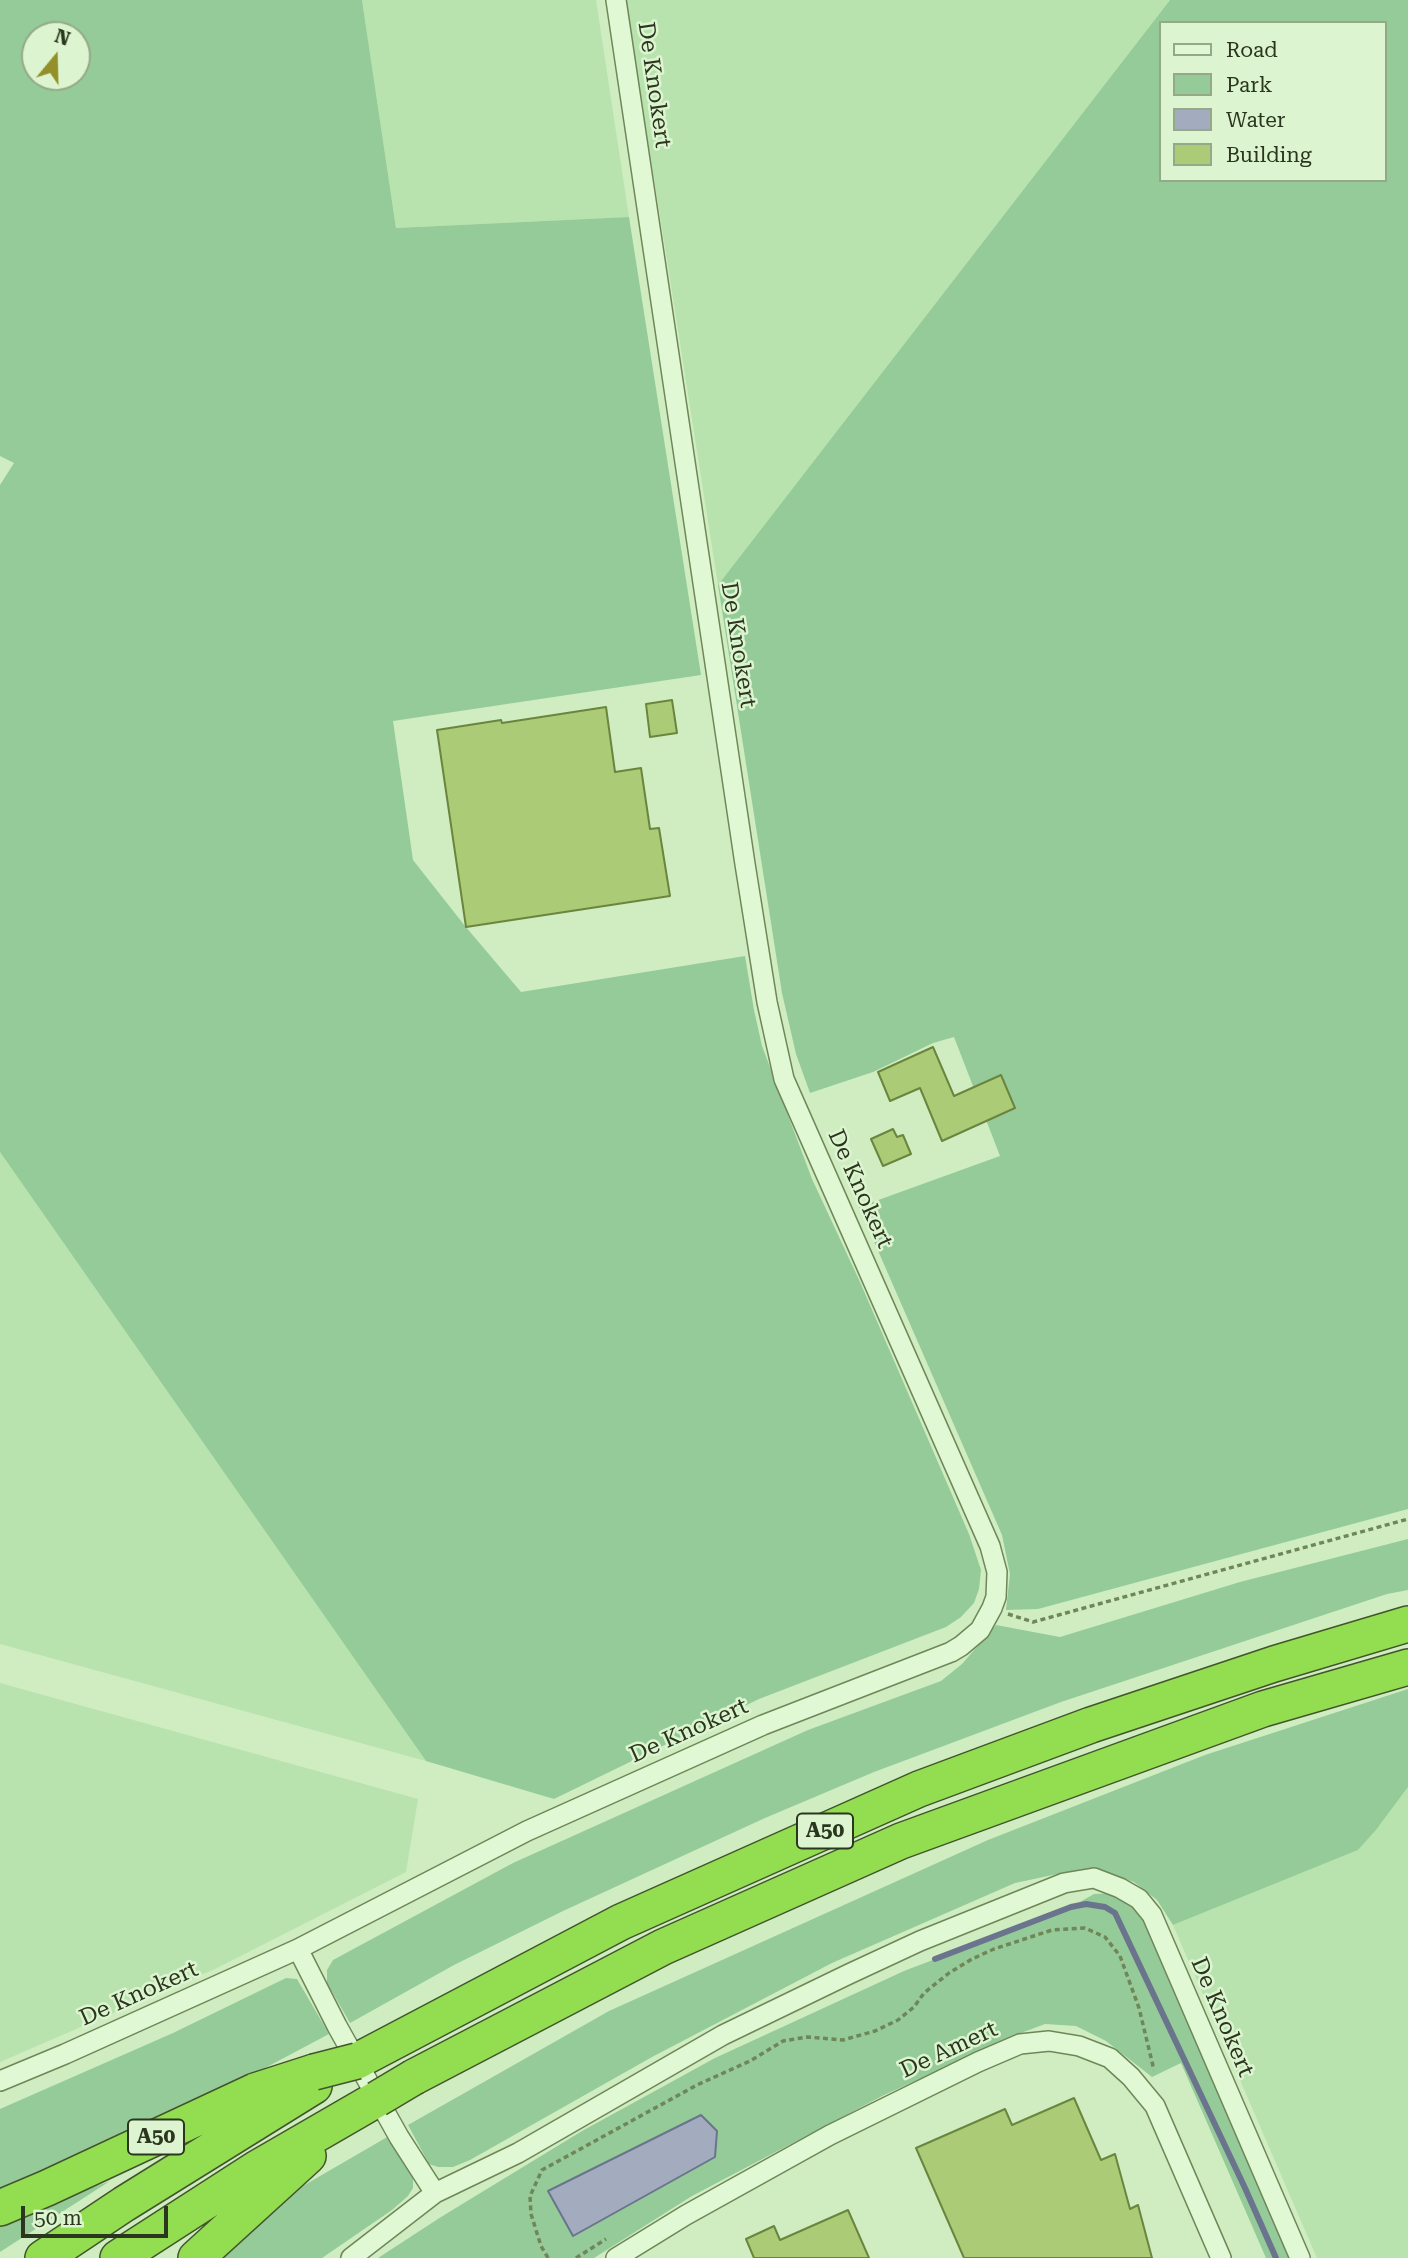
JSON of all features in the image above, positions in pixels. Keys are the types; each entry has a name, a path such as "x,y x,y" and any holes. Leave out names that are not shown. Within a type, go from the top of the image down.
{"highway":[{"name":"A50","path":"43,2258 317,2078 357,2061 621,1922 919,1789 1091,1724 1408,1623"},
{"name":"A50","path":"118,2258 256,2169 414,2077 663,1947 901,1841 1263,1709 1408,1667"},
{"name":"A50","path":"0,2208 255,2091 317,2078"},
{"name":"A50","path":"196,2258 368,2104"}],"street":[{"name":"De Knokert","path":"0,2081 298,1949 527,1831 763,1725 951,1652 979,1630 996,1597 997,1572 990,1546 784,1080 767,1002 745,864 616,0"},
{"name":"De Knokert","path":"351,2258 435,2193 518,2153 723,2035 920,1941 1064,1883 1094,1878 1139,1899 1152,1915 1300,2258"},
{"path":"298,1949 399,2137 435,2193"},
{"name":"De Amert","path":"616,2258 686,2215 830,2135 978,2062 1020,2045 1049,2041 1079,2046 1110,2058 1131,2077 1155,2106 1221,2258"}],"path":[{"path":"992,1608 1032,1622 1408,1519"},
{"path":"548,2258 541,2246 531,2214 530,2196 542,2171 697,2085 750,2061 783,2041 807,2037 844,2040 875,2031 898,2020 914,2007 924,1993 949,1973 994,1949 1052,1930 1085,1927 1105,1937 1120,1956 1139,2008 1154,2070 1144,2062"},
{"path":"576,2258 610,2237"}],"green space":[{"path":"0,0 362,0 396,228 629,217 701,675 393,721 413,860 521,992 745,956 762,1046 812,1179 860,1282 969,1534 981,1570 974,1603 961,1617 946,1627 759,1699 554,1799 426,1761 0,1152 0,485 14,463 0,456"},
{"path":"362,0 596,0 629,217 396,228"},
{"path":"625,0 1170,0 718,585 664,241"},
{"path":"1170,0 1408,0 1408,1509 1038,1609 1006,1610 1010,1574 1002,1535 859,1207 1000,1156 954,1037 933,1043 873,1072 810,1093 796,1054 782,993 718,585"},
{"path":"0,1152 273,1541 426,1761 0,1644"},
{"path":"1408,1539 1408,1590 1387,1594 1061,1702 874,1772 765,1818 563,1911 454,1965 350,2023 327,1983 327,1970 333,1960 513,1863 808,1730 941,1681 962,1664 996,1625 1060,1637 1240,1582"},
{"path":"0,1683 418,1799 406,1872 215,1969 0,2062"},
{"path":"1408,1689 1408,1787 1358,1850 1173,1925 1157,1900 1134,1882 1105,1872 1067,1872 1015,1883 832,1963 652,2057 453,2167 429,2164 408,2125 609,2011 988,1840 1205,1755"},
{"path":"1408,1787 1408,2258 1317,2258 1173,1925 1358,1850"},
{"path":"1117,1893 1136,1904 1158,1949 1289,2258 1266,2258 1181,2063 1152,2077 1106,2041 1076,2026 1045,2024 884,2095 692,2196 594,2258 378,2258 582,2131 715,2058 904,1971 1071,1907 1094,1894"},
{"path":"286,1978 297,1979 329,2034 265,2068 0,2195 0,2109 173,2033"},
{"path":"389,2136 413,2179 413,2188 408,2196 392,2210 322,2258 218,2258 289,2194"},
{"path":"110,2181 0,2252 0,2222"}],"water":[{"path":"701,2115 717,2131 715,2157 573,2236 548,2191"}],"building":[{"path":"672,700 677,733 650,737 646,704"},
{"path":"606,707 615,772 641,768 650,829 659,828 670,896 466,927 437,730"},
{"path":"933,1047 954,1096 1001,1075 1015,1108 942,1141 920,1088 890,1101 878,1072"},
{"path":"893,1129 897,1137 903,1135 911,1154 883,1166 871,1139"},
{"path":"1074,2098 1101,2160 1115,2154 1130,2209 1138,2205 1152,2258 964,2258 916,2148 1005,2109 1012,2125"},
{"path":"848,2210 869,2258 754,2258 746,2239 774,2226 780,2240"}],"waterway":[{"path":"935,1959 1071,1907 1086,1904 1105,1907 1115,1913 1276,2258"}]}
